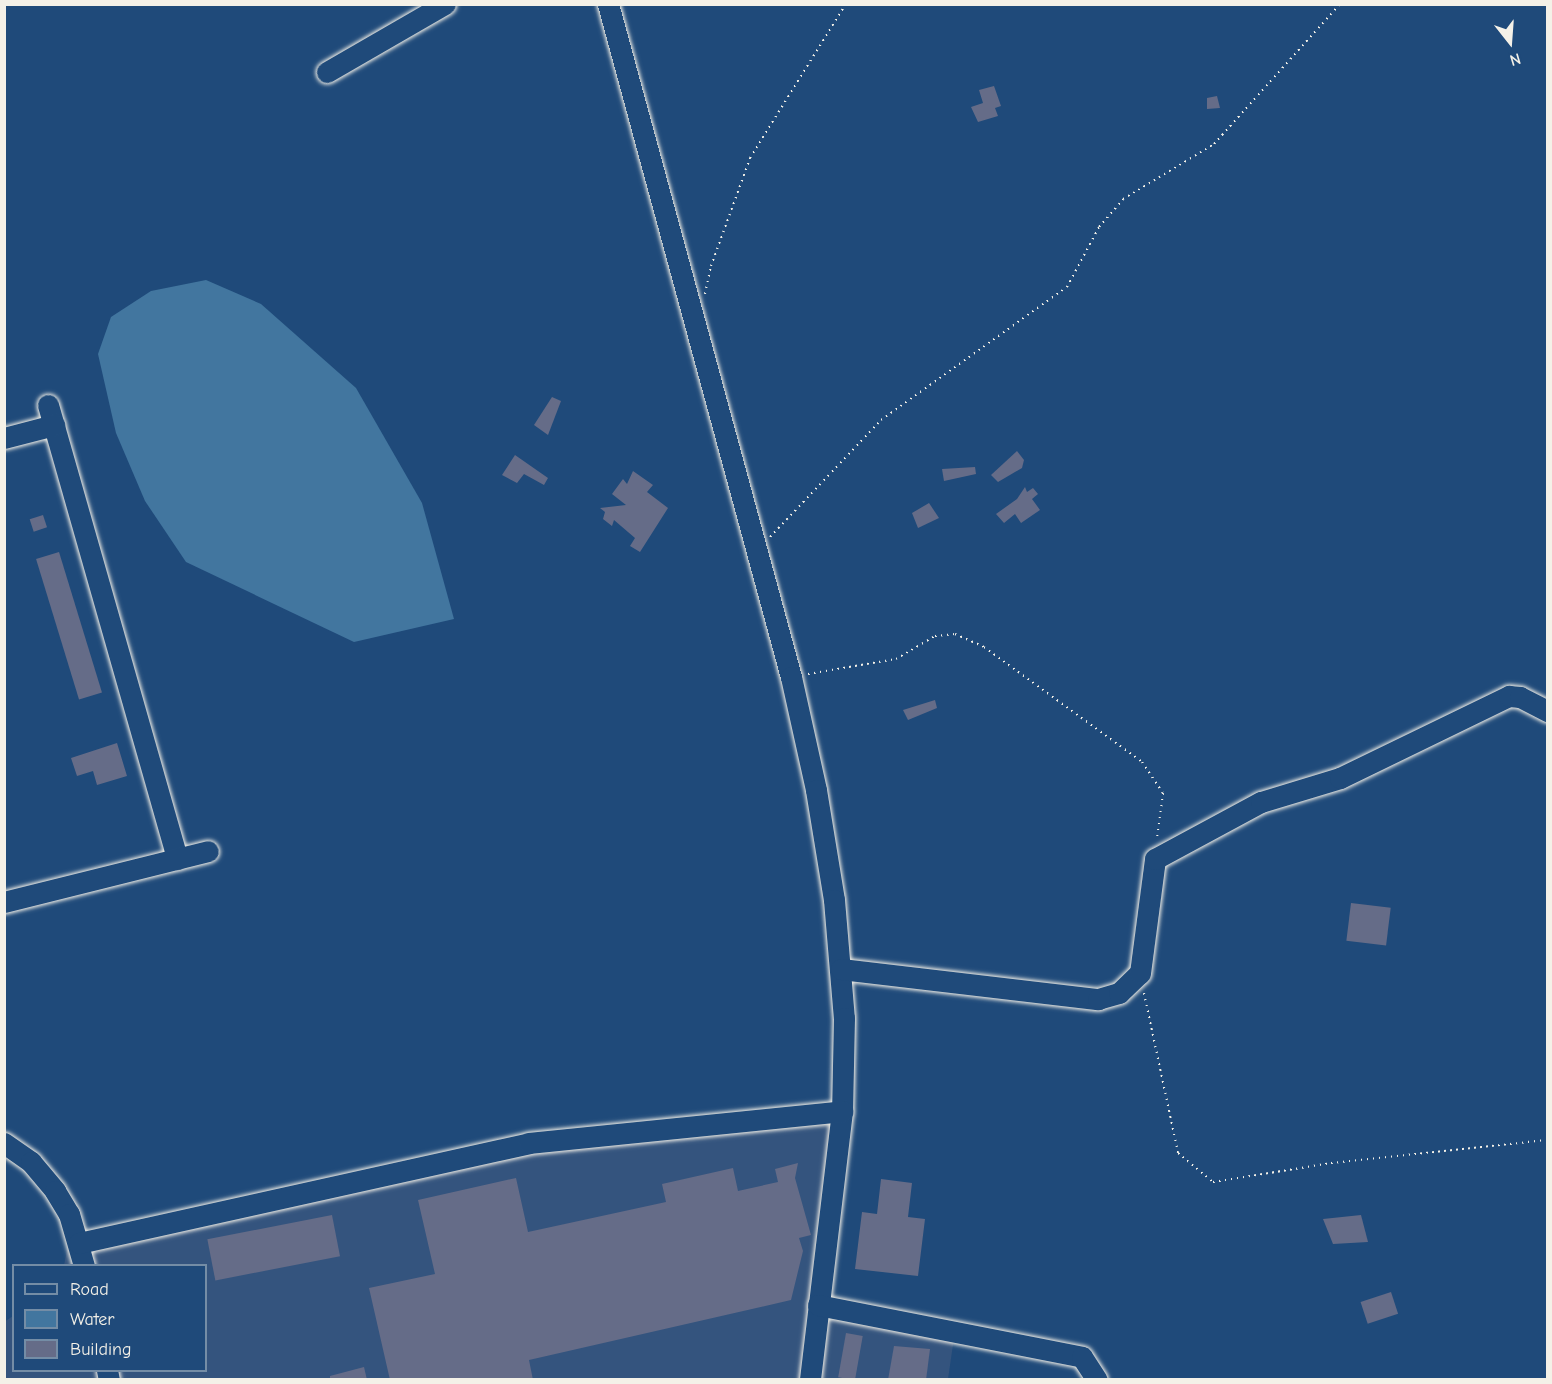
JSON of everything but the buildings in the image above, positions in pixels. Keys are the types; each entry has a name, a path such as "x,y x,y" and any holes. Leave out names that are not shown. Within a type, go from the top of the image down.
{"street":[{"path":"327,72 445,4"},
{"path":"608,4 696,337 758,549 791,677 816,790 841,969 842,1111 810,1380"},
{"path":"48,405 177,859"},
{"path":"4,438 54,425"},
{"path":"841,969 1098,999 1119,993 1140,973 1155,859 1261,802 1340,778 1509,696 1520,697 1548,711"},
{"path":"4,902 208,851"},
{"path":"79,1243 529,1143 842,1111"},
{"path":"4,1143 31,1162 55,1191 69,1214 84,1264"},
{"path":"818,1305 1082,1356 1096,1380"}],"path":[{"path":"705,296 711,266 750,158 846,4"},
{"path":"758,549 881,420 1067,286 1099,227 1123,199 1214,144 1340,4"},
{"path":"791,677 877,665 896,659 935,636 955,634 984,647 1142,762 1157,780 1163,793 1155,859"},
{"path":"1140,973 1178,1153 1213,1182 1331,1164 1548,1140"}],"shaded area":[{"path":"842,1111 818,1305 955,1331 948,1379 5,1380 4,1322 12,1317 12,1372 207,1372 207,1264 64,1264 68,1245 529,1143"}],"water":[{"path":"206,280 261,304 356,388 422,503 454,619 354,642 186,562 145,501 116,433 98,354 111,317 151,291"}]}
